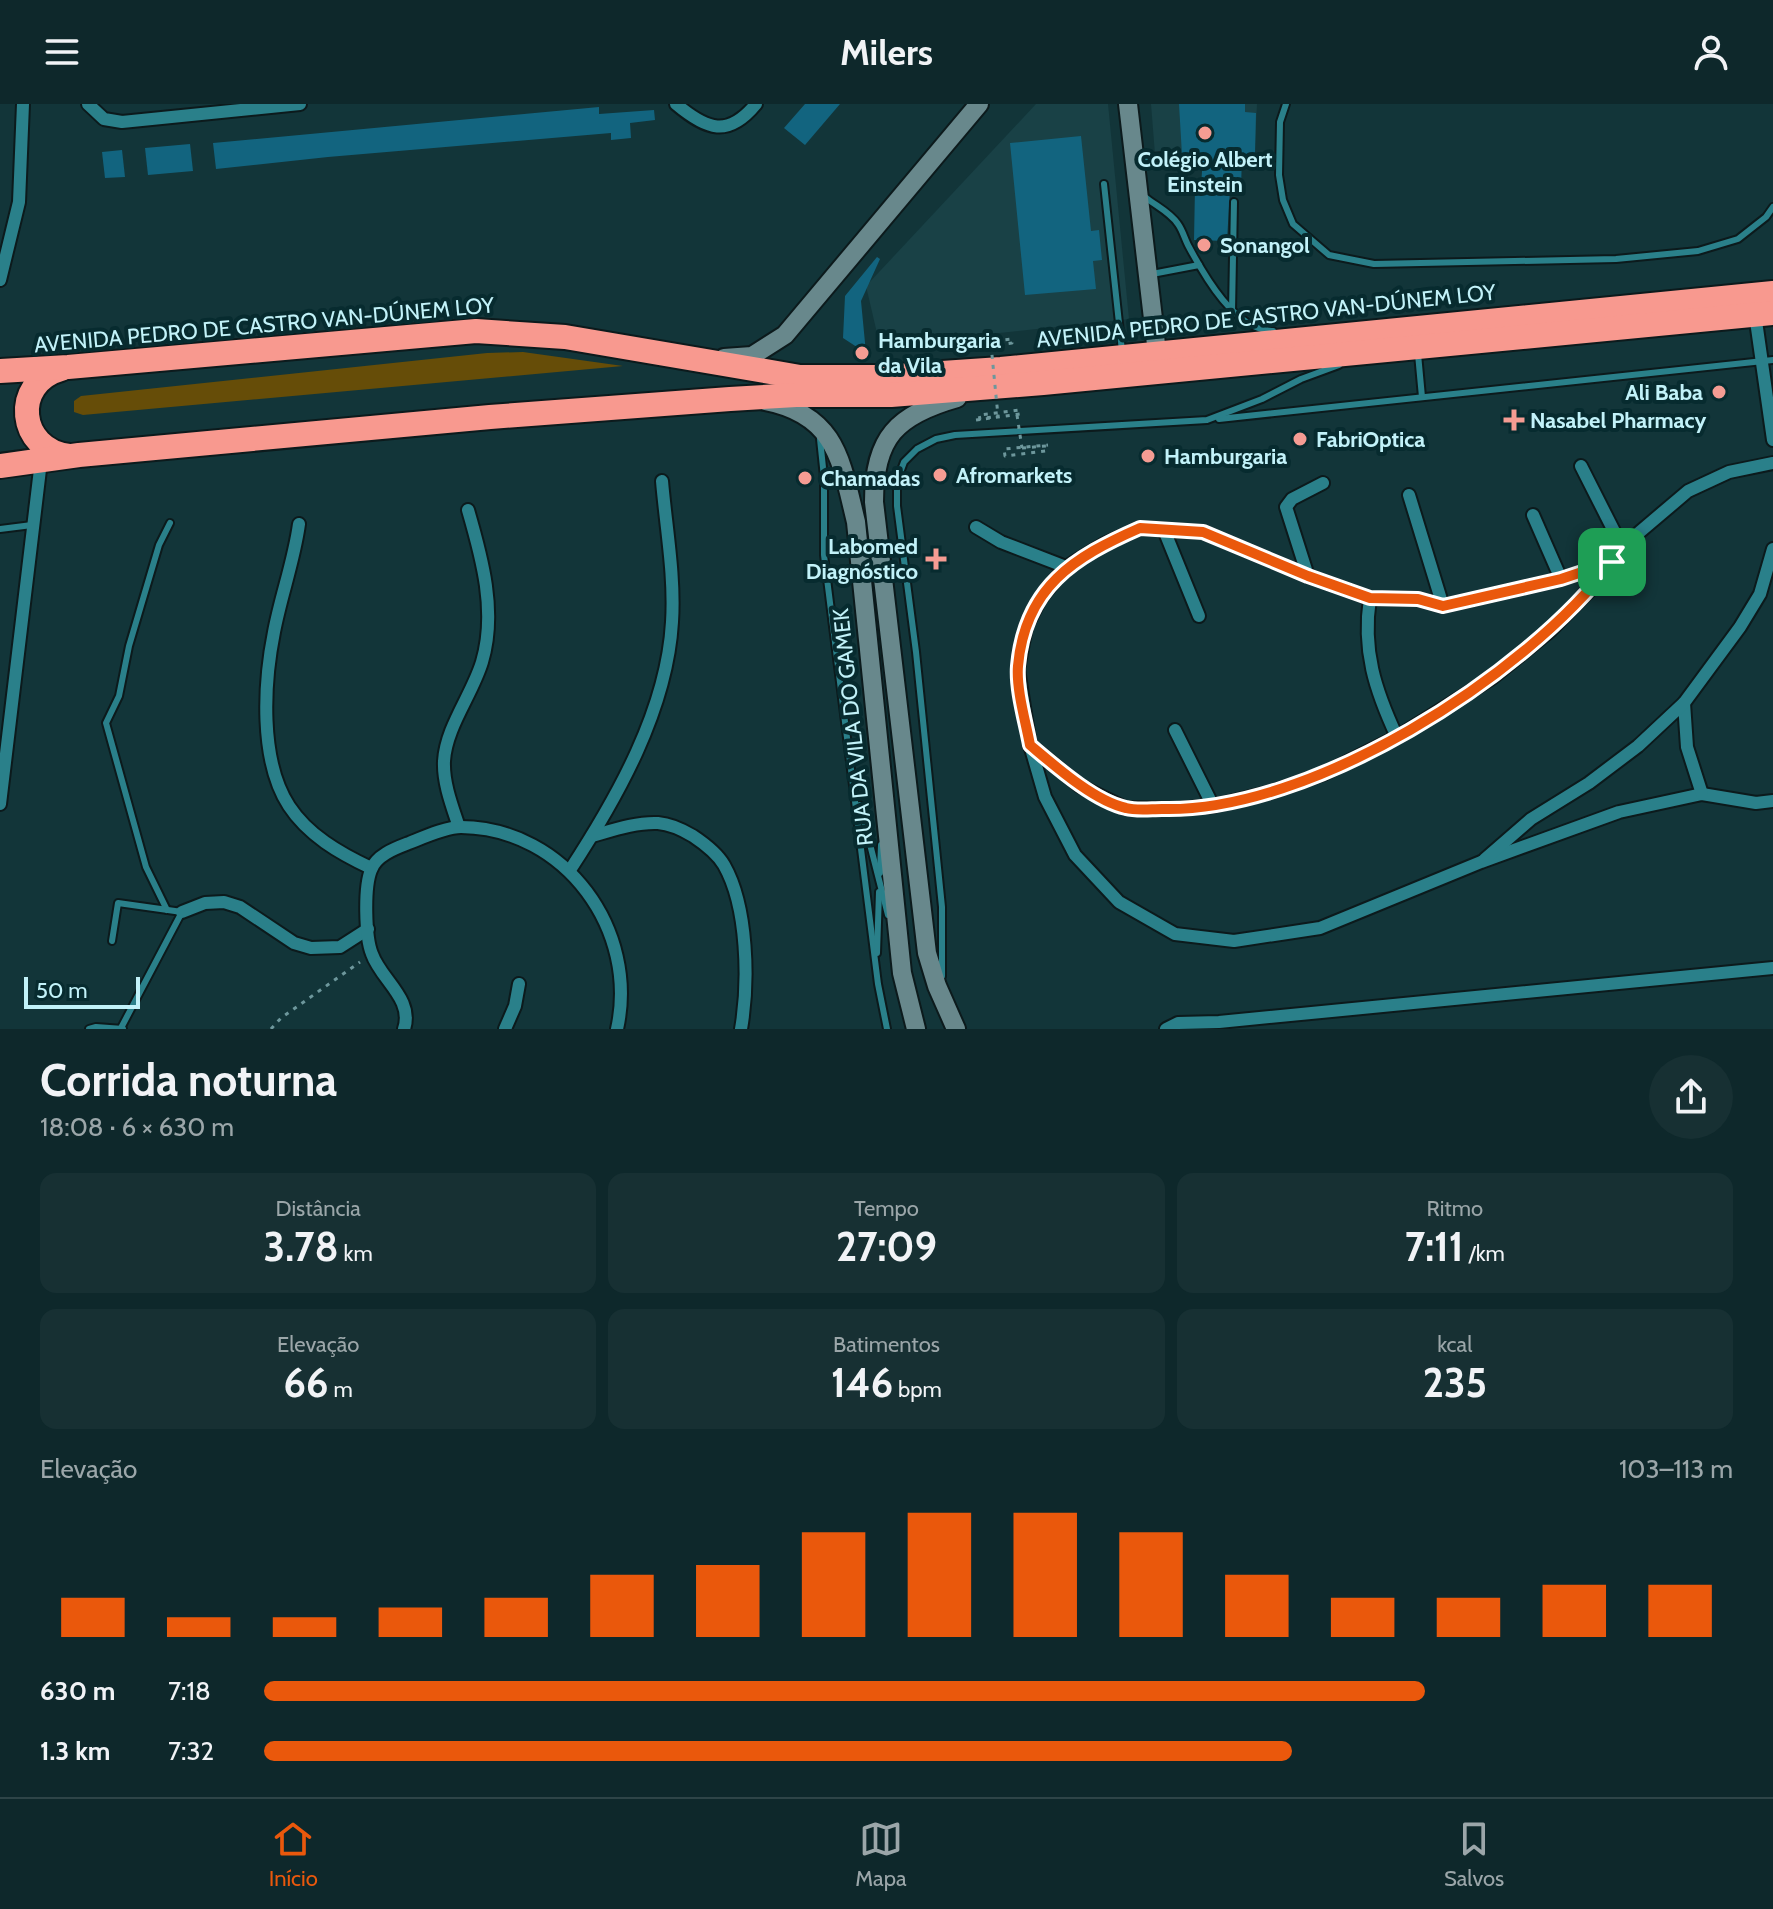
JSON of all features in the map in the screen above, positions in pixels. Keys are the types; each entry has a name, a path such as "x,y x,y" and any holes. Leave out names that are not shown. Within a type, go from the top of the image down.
{"highway":[{"name":"AVENIDA PEDRO DE CASTRO VAN-DÚNEM LOY","path":"0,371 476,331 565,337 772,373 827,378 985,370 1773,293"},
{"name":"AVENIDA PEDRO DE CASTRO VAN-DÚNEM LOY","path":"0,466 79,455 490,417 796,395 891,395 992,389 1764,313"},
{"path":"68,367 54,371 37,383 28,402 27,417 34,436 44,447 64,455 79,455"}],"main road":[{"path":"672,356 752,356 785,335 979,104"},
{"path":"1128,104 1157,353"},
{"path":"956,1029 927,953 874,502 874,479 887,440 912,414 930,405 992,389"},
{"name":"RUA DA VILA DO GAMEK","path":"730,399 786,406 813,421 840,456 856,522 902,973 916,1029"}],"street":[{"path":"0,280 19,202 23,104"},
{"path":"88,104 104,119 122,122 300,104"},
{"path":"676,104 703,123 718,128 733,125 756,104"},
{"path":"1764,313 1773,440"},
{"path":"0,804 41,461"},
{"path":"1030,745 1080,786 1125,808 1213,806 1271,792 1323,774 1397,737 1504,669 1551,630 1590,590 1622,547 1688,491 1729,472 1773,463"},
{"path":"1581,466 1622,547"},
{"path":"570,870 642,743 668,655 672,623 671,590 662,481"},
{"path":"1308,576 1286,507 1292,499 1323,483"},
{"path":"1409,495 1443,606"},
{"path":"459,827 445,782 444,758 482,661 487,630 481,552 468,510"},
{"path":"1533,515 1561,579"},
{"path":"299,524 295,555 274,631 265,697 273,765 288,805 312,832 342,854 371,868"},
{"path":"976,527 1001,542 1066,567"},
{"path":"1612,562 1561,579 1443,606 1418,599 1370,598 1203,532 1140,528 1104,544 1066,567 1040,599 1026,627 1018,669 1030,745 1045,797 1075,855 1119,902 1175,934 1234,941 1320,928 1481,862 1619,812 1702,794 1756,803 1773,801"},
{"path":"1164,530 1199,616"},
{"path":"1481,862 1521,826 1589,783 1638,746 1684,703 1740,627 1760,594 1773,549"},
{"path":"1370,598 1367,616 1371,671 1380,702 1397,737"},
{"path":"0,694 14,698"},
{"path":"1684,703 1687,747 1702,794"},
{"path":"1175,730 1213,806"},
{"path":"592,836 618,828 660,823 683,830 708,846 723,864 740,912 745,967 745,1008 741,1029"},
{"path":"404,1029 407,1016 399,994 372,954 367,900 371,868 387,852 459,827 513,837 543,851 570,870 599,907 614,941 622,978 617,1029"},
{"path":"182,912 205,903 224,902 240,907 294,943 311,948 340,947 368,929"},
{"path":"1166,1029 1178,1023 1219,1022 1773,968"},
{"path":"505,1029 515,1006 519,984"},
{"path":"1196,1029 1219,1022"}],"lane":[{"path":"1286,104 1280,122 1279,175 1283,200 1293,224 1329,255 1374,264 1616,259 1698,251 1738,239 1766,217 1773,207"},
{"path":"1135,158 1166,156"},
{"path":"1104,184 1123,357"},
{"path":"1138,188 1178,224 1199,265 1232,311 1248,324 1265,331 1280,332"},
{"path":"1232,311 1234,202"},
{"path":"1148,275 1199,265"},
{"path":"1294,332 1352,334"},
{"path":"1417,347 1422,397"},
{"path":"1207,420 1271,395 1301,379 1390,350"},
{"path":"946,1008 941,973 942,907 916,652 897,506 897,481 904,462 917,449 936,439 1014,430 1207,420 1767,360"},
{"path":"813,421 823,450 824,555 877,976 887,1029"},
{"path":"167,910 146,867 106,723 119,696 129,646 159,545 170,523"},
{"path":"0,529 34,525"},
{"path":"877,976 883,777"},
{"path":"854,779 902,973"},
{"path":"89,1029 122,1028 182,912 118,903 112,941"}],"path":[{"path":"969,349 1012,343 1012,339 971,343 972,347 991,345 998,414 1019,410 1020,414 1017,415 1022,448 1046,446 1046,451 1005,456 1004,449 1048,445"},
{"path":"976,420 1017,415"},
{"path":"271,1029 281,1018 372,954"}],"shaded area":[{"path":"1036,104 1108,104 1129,319 880,346 866,286"},
{"name":"Colégio Albert Einstein","path":"1151,104 1257,104 1254,164 1156,167"},
{"path":"523,352 623,366 83,415 74,412 74,401 81,396 487,353"}],"building":[{"path":"805,104 840,104 805,145 784,128"},
{"name":"Colégio Albert Einstein","path":"1179,104 1245,104 1245,112 1256,113 1255,154 1242,154 1241,189 1230,189 1227,241 1194,240 1195,187 1201,188 1203,154 1182,155"},
{"path":"599,107 599,114 654,110 655,120 630,123 631,138 611,140 611,133 216,169 213,143"},
{"path":"1081,136 1091,231 1099,230 1102,260 1093,261 1096,289 1025,295 1010,143"},
{"path":"190,144 193,171 148,175 145,148"},
{"path":"122,150 125,177 105,178 102,152"},
{"path":"877,257 880,259 861,301 866,353 843,338 845,296"}],"place":[{"name":"Colégio Albert Einstein","path":"1205,133"},
{"name":"Sonangol","path":"1204,245"},
{"name":"Hamburgaria da Vila","path":"862,353"},
{"name":"Ali Baba","path":"1719,392"},
{"name":"Nasabel Pharmacy","path":"1514,420"},
{"name":"FabriOptica","path":"1300,439"},
{"name":"Hamburgaria","path":"1148,456"},
{"name":"Afromarkets","path":"940,475"},
{"name":"Chamadas","path":"805,478"},
{"name":"Labomed Diagnóstico","path":"936,559"}],"route":[{"path":"1140,528 1203,532 1370,598 1418,599 1443,606 1561,579 1612,562 1551,630 1492,678 1397,737 1323,774 1271,792 1213,806 1125,808 1080,786 1030,745 1018,669 1026,627 1040,599 1066,567 1104,544 1140,528"}]}
